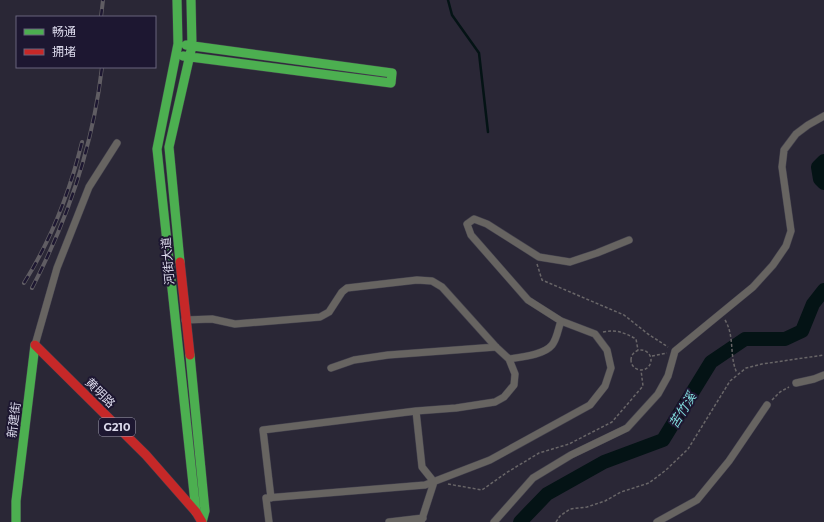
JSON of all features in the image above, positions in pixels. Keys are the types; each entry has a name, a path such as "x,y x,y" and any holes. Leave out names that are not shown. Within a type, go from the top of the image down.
{"main road":[{"name":"河街大道","path":"177,0 178,44 156,149 196,512"},
{"name":"河街大道","path":"191,0 192,46 169,146 205,511 202,522"},
{"path":"175,55 391,83 392,73 178,44"},
{"name":"黄明路","path":"35,345 146,455 196,512"},
{"name":"新建街","path":"16,522 16,501 35,345"},
{"name":"G210","path":"196,512 202,522"}],"street":[{"path":"494,522 533,478 571,455 627,428 658,394 668,376 675,351 753,287 773,265 786,246 791,231 782,167 784,150 796,134 824,116"},
{"path":"35,345 57,268 86,194 117,143"},
{"path":"269,522 266,498 425,485 490,460 590,405 605,386 611,368 607,350 595,334 561,321 528,300 471,235 467,224 474,219 487,224 539,258 570,262 629,240"},
{"path":"185,320 212,319 235,324 320,317 329,312 342,292 347,288 417,280 432,281 442,287 496,347 509,359 515,374 514,385 504,396 495,402 456,408 416,411 263,430 271,498"},
{"path":"509,359 534,355 551,346 557,335 561,321"},
{"path":"331,368 354,360 388,355 496,347"},
{"path":"796,383 824,375"},
{"path":"657,522 697,500 729,461 767,405"},
{"path":"416,411 422,467 434,482"},
{"path":"389,522 422,520 434,482"}],"path":[{"path":"539,258 537,266 542,280 624,315 648,334 675,351"},
{"path":"720,314 729,327 734,368 737,373"},
{"path":"595,334 610,330 625,332 636,339 638,350"},
{"path":"638,350 647,351 651,356 650,366 641,370 635,368 631,359 633,353 638,350"},
{"path":"651,356 675,351"},
{"path":"556,522 560,516 570,509 587,507 621,492 649,483 666,470 688,449 730,381 737,373 746,368 762,364 824,356"},
{"path":"448,484 482,490 539,453 569,444 612,422 643,386 641,370"},
{"path":"767,405 780,392 796,383"}],"waterway":[{"path":"448,0 452,15 479,53 488,132"},
{"name":"苦竹溪","path":"824,161 818,167 820,179 824,183"},
{"name":"苦竹溪","path":"520,522 547,494 604,462 663,440 711,362 745,339 785,339 802,331 813,304 824,290"}],"railway":[{"path":"101,16 103,0"},
{"path":"32,288 57,235 77,181 92,125 102,68"},
{"path":"24,283 43,250 59,215 72,179 82,142"}],"traffic: fast":[{"path":"177,0 178,44 157,149 196,512"},
{"path":"180,262 169,147 192,46 191,0"},
{"path":"183,56 391,83 392,73 186,45"},
{"path":"16,522 16,501 35,345"},
{"path":"190,355 205,511 202,522"}],"traffic: jam":[{"path":"180,262 190,355"},
{"path":"35,345 146,455 196,512 202,522"}]}
